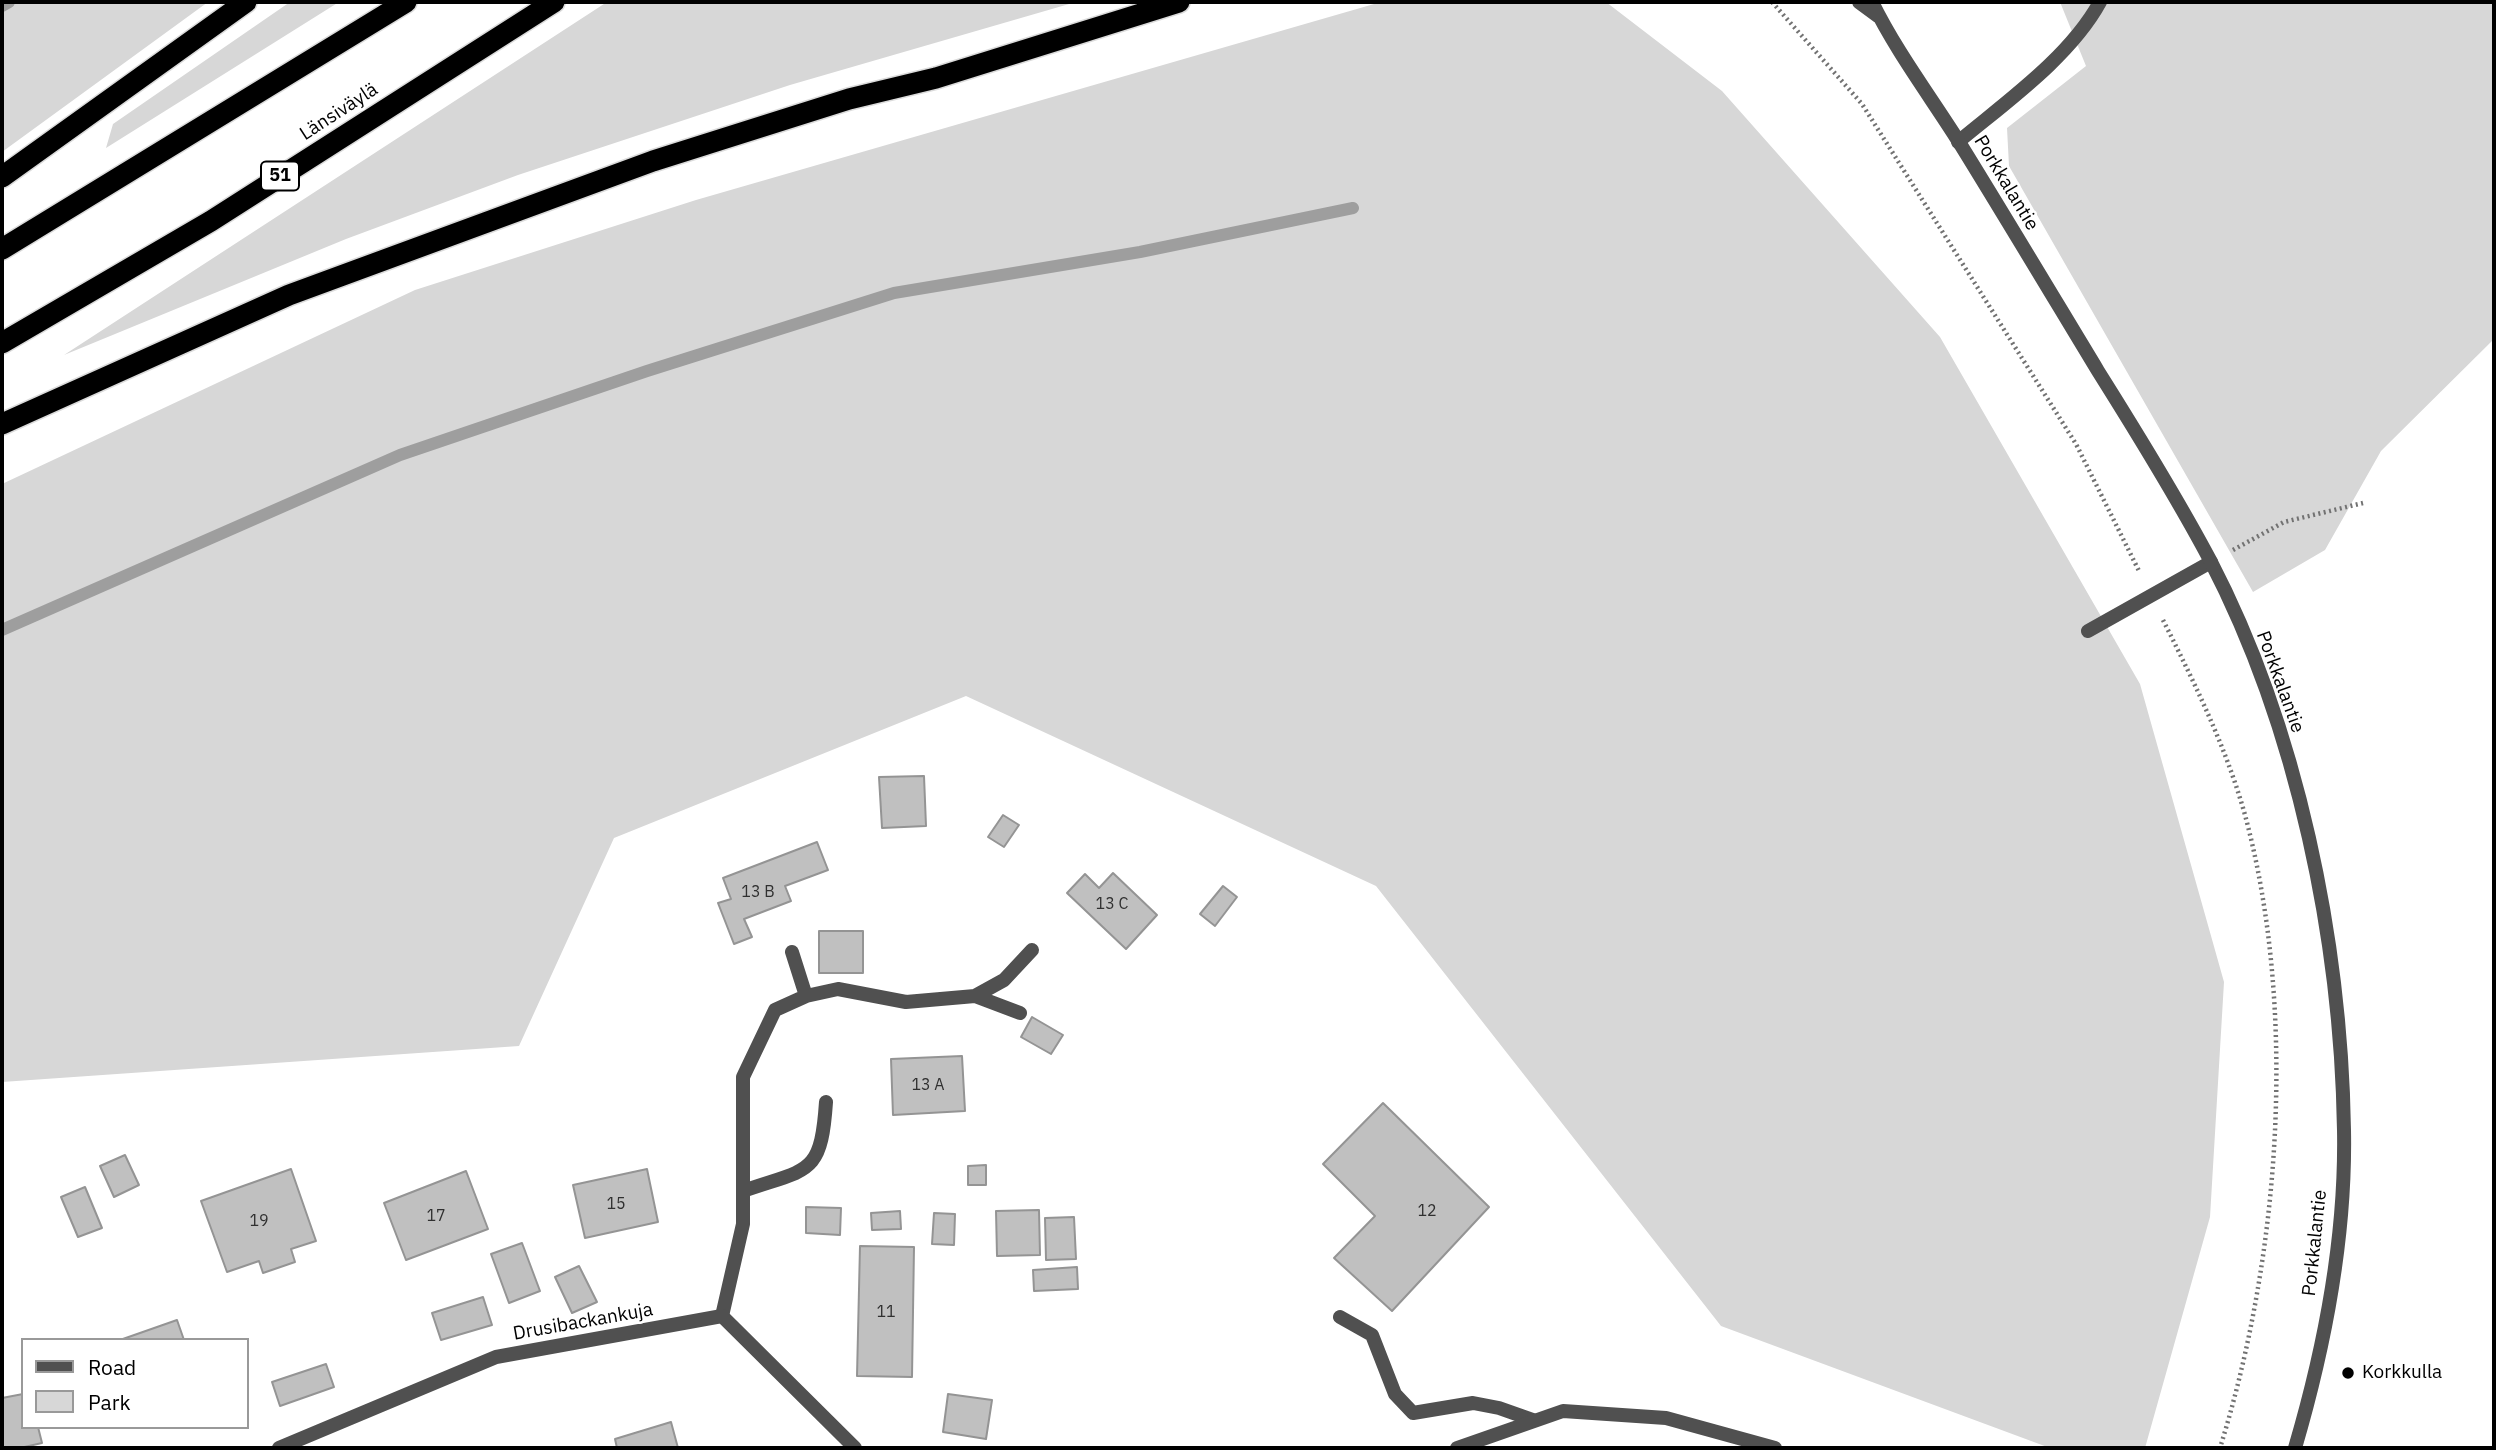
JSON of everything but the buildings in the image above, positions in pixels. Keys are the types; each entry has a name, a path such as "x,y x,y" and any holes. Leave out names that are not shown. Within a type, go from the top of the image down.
{"highway":[{"path":"2,177 246,2"},
{"path":"2,248 407,2"},
{"name":"Länsiväylä","path":"2,342 211,221 554,2"},
{"path":"2,424 289,295 653,161 849,99 936,78 1179,2"}],"street":[{"name":"Porkkalantie","path":"1858,2 1879,17"},
{"name":"Porkkalantie","path":"1872,2 2137,434 2211,562 2260,675 2294,785 2323,905 2339,1031 2344,1133 2337,1254 2322,1341 2295,1448"},
{"path":"1958,142 2042,72 2093,15 2100,2"},
{"path":"2088,631 2211,562"},
{"path":"855,1448 722,1316 743,1224 743,1077 775,1010 806,996 838,989 906,1002 975,996 1004,980 1032,950"},
{"path":"792,952 806,996"},
{"path":"975,996 1020,1013"},
{"path":"743,1191 804,1170 819,1155 826,1102"},
{"name":"Drusibackankuja","path":"279,1448 496,1357 722,1316"},
{"path":"1340,1317 1372,1335 1395,1394 1413,1413 1473,1403 1499,1408 1532,1420"},
{"path":"1457,1448 1563,1411 1666,1418 1775,1448"}],"path":[{"path":"1772,2 1862,104 2076,444 2213,722 2245,816 2266,925 2276,1034 2266,1248 2234,1402 2220,1448"},
{"path":"2211,562 2284,522 2363,503"}],"green space":[{"path":"2,2 208,2 2,152"},
{"path":"290,2 339,2 106,148 113,124"},
{"path":"607,2 1076,2 790,85 518,175 346,239 64,355"},
{"path":"1381,2 1606,2 1722,91 1940,337 2140,684 2224,982 2210,1217 2145,1448 2050,1448 1721,1326 1376,886 966,696 614,838 519,1046 2,1082 2,484 415,290 696,200"},
{"path":"2060,2 2494,2 2494,339 2381,451 2325,550 2253,592 2009,166 2007,128 2086,66"}],"waterway":[{"path":"2,6 9,2"},
{"path":"2,630 400,455 647,371 894,293 1140,252 1353,208"}],"place":[{"name":"Korkkulla","path":"2348,1373"}]}
